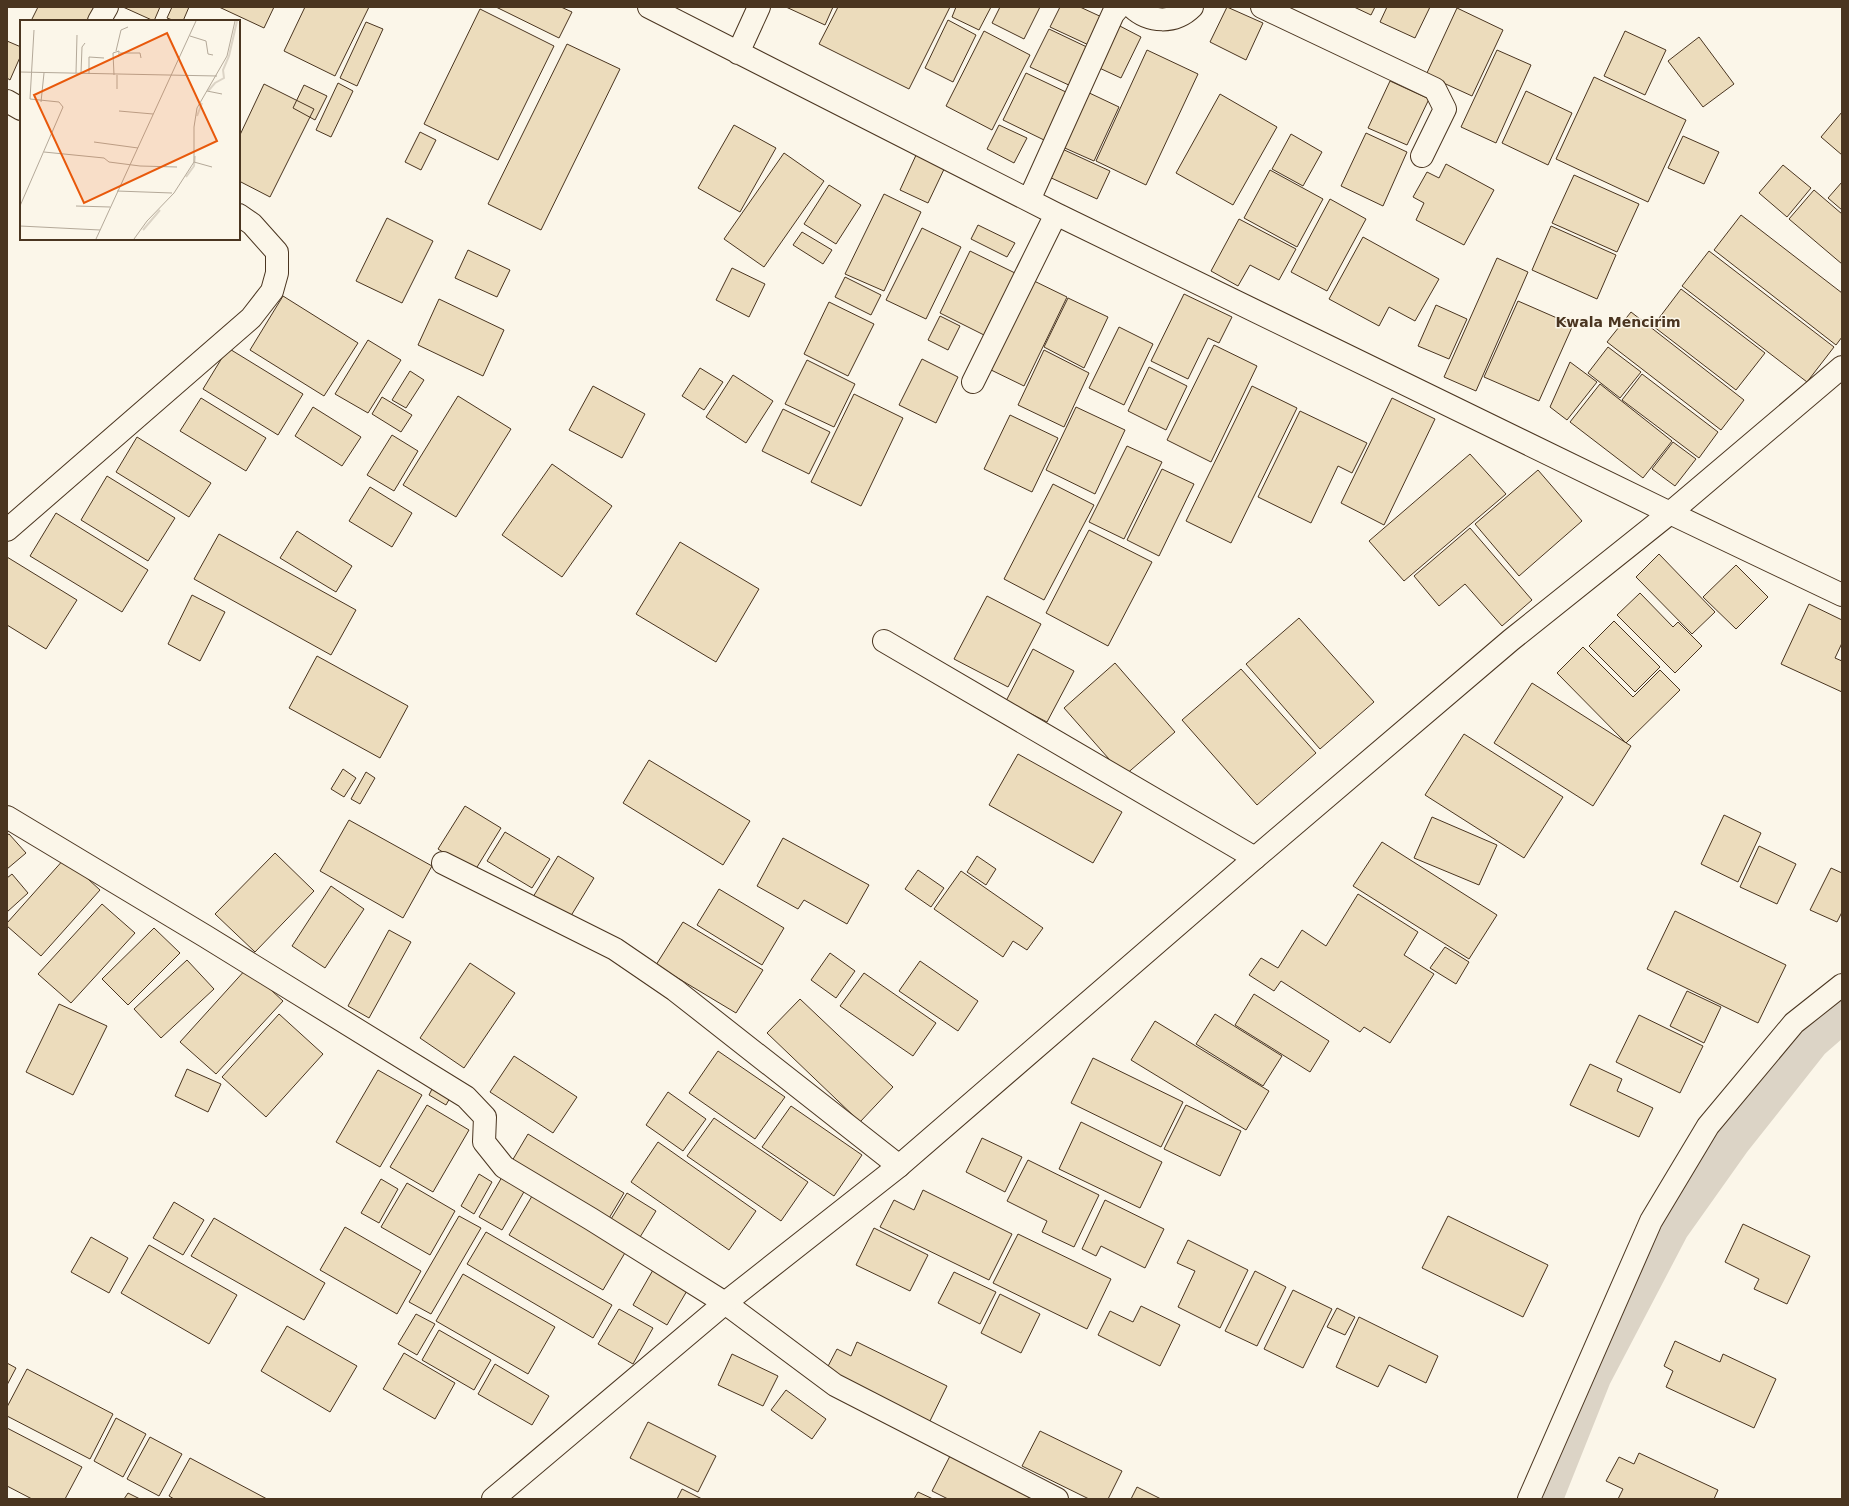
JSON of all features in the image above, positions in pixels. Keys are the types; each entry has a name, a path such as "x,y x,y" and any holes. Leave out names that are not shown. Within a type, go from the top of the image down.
{"street":[{"path":"100,20 106,7"},
{"path":"738,53 759,7"},
{"path":"1029,200 1113,14 1119,7"},
{"path":"1132,7 1141,15 1164,20 1185,14 1192,7"},
{"path":"1262,7 1435,90 1445,109 1422,156"},
{"path":"655,8 738,53 1056,214 1670,514 1842,595"},
{"path":"7,101 20,108"},
{"path":"973,382 1056,214"},
{"path":"7,530 251,318 272,291 277,273 277,252 252,224 240,216"},
{"path":"494,1499 725,1303 899,1166 1254,858 1512,640 1670,514 1842,367"},
{"path":"884,641 1254,858"},
{"path":"7,817 205,936 466,1097 485,1117 484,1142 504,1167 592,1219 725,1303 835,1385 1057,1499"},
{"path":"443,863 615,949 675,990 899,1166"},
{"path":"1530,1499 1651,1221 1708,1126 1794,1023 1842,985"}],"building":[{"path":"38,7 97,7 91,20 32,20"},
{"path":"123,7 160,7 154,20"},
{"path":"172,7 189,7 183,20 172,20 167,18"},
{"path":"219,7 274,7 264,28"},
{"path":"305,7 369,7 335,76 284,51"},
{"path":"496,7 561,7 572,12 559,38"},
{"path":"786,7 833,7 825,25"},
{"path":"838,7 950,7 909,89 819,44"},
{"path":"956,7 991,7 979,30 952,17"},
{"path":"1000,7 1040,7 1024,39 992,23"},
{"path":"1060,7 1080,7 1106,19 1093,47 1050,27"},
{"path":"1227,7 1263,23 1246,60 1210,42"},
{"path":"1354,7 1375,7 1371,15"},
{"path":"1387,7 1430,7 1415,38 1380,22"},
{"path":"1457,8 1503,30 1472,96 1426,75"},
{"path":"480,9 554,46 498,160 424,124"},
{"path":"948,20 976,35 953,82 925,68"},
{"path":"366,22 383,29 357,86 340,78"},
{"path":"1116,24 1141,37 1121,78 1095,66"},
{"path":"1049,29 1091,49 1073,87 1030,67"},
{"path":"984,31 1030,55 992,130 946,106"},
{"path":"1625,31 1666,50 1645,95 1604,76"},
{"path":"1699,37 1734,84 1703,107 1668,61"},
{"path":"7,41 20,47 20,57 10,80 7,78"},
{"path":"567,44 620,69 541,230 488,204"},
{"path":"1147,50 1198,74 1146,185 1096,161"},
{"path":"1497,50 1531,65 1496,143 1461,127"},
{"path":"1026,73 1068,93 1044,140 1003,120"},
{"path":"1594,77 1686,120 1648,202 1556,159"},
{"path":"1390,81 1429,99 1407,145 1368,128"},
{"path":"338,83 353,91 331,137 316,130"},
{"path":"264,84 314,109 270,197 240,182 240,135"},
{"path":"304,85 327,96 315,120 293,108"},
{"path":"1083,90 1119,107 1094,161 1058,145"},
{"path":"1526,91 1572,113 1548,165 1502,143"},
{"path":"1220,94 1277,127 1233,205 1176,173"},
{"path":"1842,112 1842,155 1821,137"},
{"path":"734,125 776,148 740,212 698,188"},
{"path":"999,125 1027,138 1014,163 987,149"},
{"path":"420,132 436,140 421,170 405,162"},
{"path":"1366,133 1407,152 1383,206 1341,186"},
{"path":"1291,134 1322,152 1303,186 1272,169"},
{"path":"1683,136 1719,152 1704,184 1668,168"},
{"path":"1060,148 1110,171 1097,199 1047,176"},
{"path":"784,153 824,181 764,267 724,239"},
{"path":"917,153 946,165 928,203 900,190"},
{"path":"1446,164 1494,190 1464,245 1416,220 1424,203 1413,197 1427,172 1439,178"},
{"path":"1783,165 1811,188 1787,217 1759,193"},
{"path":"1270,170 1323,199 1297,247 1244,218"},
{"path":"1574,175 1639,204 1617,252 1552,223"},
{"path":"1842,182 1842,210 1828,198"},
{"path":"829,185 861,205 836,244 804,224"},
{"path":"1814,190 1842,214 1842,264 1789,219"},
{"path":"884,194 921,212 884,291 845,274"},
{"path":"1330,199 1366,219 1327,291 1291,272"},
{"path":"1741,215 1842,293 1842,337 1836,345 1714,250"},
{"path":"387,218 433,241 402,303 356,281"},
{"path":"1239,219 1296,249 1279,280 1250,265 1238,286 1211,271"},
{"path":"978,225 1015,243 1007,257 971,239"},
{"path":"1551,226 1616,255 1597,299 1532,270"},
{"path":"922,228 961,247 926,319 886,300"},
{"path":"802,232 832,250 823,264 793,245"},
{"path":"1363,237 1439,279 1415,321 1389,307 1379,326 1329,299"},
{"path":"468,250 510,270 497,297 455,278"},
{"path":"970,251 1015,273 984,335 940,313"},
{"path":"1709,251 1834,347 1807,382 1682,286"},
{"path":"1497,258 1528,272 1476,391 1444,377"},
{"path":"732,268 765,284 749,317 716,300"},
{"path":"845,277 881,295 871,315 835,297"},
{"path":"1030,279 1067,297 1024,386 987,368"},
{"path":"1681,289 1765,353 1736,390 1653,326"},
{"path":"1184,294 1232,317 1219,343 1208,338 1188,379 1151,361"},
{"path":"283,296 358,343 324,396 250,350"},
{"path":"1068,298 1108,317 1084,368 1044,347"},
{"path":"439,299 504,330 483,376 418,345"},
{"path":"1518,301 1573,325 1539,401 1484,377"},
{"path":"829,302 874,324 848,376 804,354"},
{"path":"1436,305 1467,319 1449,359 1418,346"},
{"path":"1631,312 1744,400 1721,430 1607,342"},
{"path":"940,316 960,326 948,350 928,340"},
{"path":"1119,327 1153,344 1124,405 1089,388"},
{"path":"368,340 401,360 368,413 335,394"},
{"path":"1214,345 1257,366 1211,462 1167,440"},
{"path":"1608,347 1641,372 1620,398 1588,373"},
{"path":"228,348 303,394 278,435 203,389"},
{"path":"1044,350 1089,373 1064,427 1018,405"},
{"path":"922,359 958,377 936,423 899,405"},
{"path":"807,360 855,384 834,427 785,404"},
{"path":"1570,362 1597,382 1567,420 1550,407"},
{"path":"1149,367 1187,386 1166,430 1128,411"},
{"path":"700,368 723,382 704,410 682,396"},
{"path":"410,371 424,380 406,408 392,400"},
{"path":"1642,374 1718,432 1699,458 1622,400"},
{"path":"733,375 773,401 746,443 706,417"},
{"path":"1600,384 1672,441 1643,478 1570,422"},
{"path":"593,386 645,414 622,458 569,430"},
{"path":"1252,386 1297,408 1231,543 1186,521"},
{"path":"854,394 903,418 861,506 811,482"},
{"path":"458,396 511,429 456,517 403,485"},
{"path":"382,397 412,415 401,432 372,414"},
{"path":"201,398 266,438 246,471 180,431"},
{"path":"1392,398 1435,419 1384,525 1341,503"},
{"path":"313,407 361,437 342,466 295,436"},
{"path":"1076,407 1125,430 1095,494 1046,470"},
{"path":"783,409 830,432 809,474 762,451"},
{"path":"1300,411 1367,443 1352,473 1338,466 1311,523 1258,497"},
{"path":"1010,415 1058,438 1032,492 984,469"},
{"path":"392,435 418,451 394,491 367,475"},
{"path":"137,437 211,483 189,517 116,472"},
{"path":"1673,442 1696,459 1675,486 1652,469"},
{"path":"1127,446 1162,462 1124,539 1089,522"},
{"path":"1470,454 1506,494 1404,581 1369,541"},
{"path":"552,464 612,506 562,577 502,535"},
{"path":"1162,469 1194,484 1159,556 1127,540"},
{"path":"1538,470 1582,521 1519,576 1475,524"},
{"path":"107,476 175,518 148,561 81,520"},
{"path":"1053,484 1094,505 1044,600 1004,579"},
{"path":"370,487 412,513 392,547 349,521"},
{"path":"56,513 148,570 122,612 30,556"},
{"path":"1470,528 1532,600 1502,626 1465,584 1439,606 1414,576"},
{"path":"1089,530 1152,562 1108,646 1046,613"},
{"path":"297,531 352,566 336,592 280,558"},
{"path":"219,534 356,610 331,655 194,579"},
{"path":"680,542 759,589 716,662 636,614"},
{"path":"1659,554 1715,612 1692,634 1636,577"},
{"path":"7,557 77,600 46,649 7,625"},
{"path":"1736,565 1768,597 1736,629 1703,597"},
{"path":"1640,593 1673,627 1678,622 1702,646 1675,673 1617,615"},
{"path":"192,595 225,612 200,661 168,644"},
{"path":"987,596 1041,624 1008,687 954,659"},
{"path":"1809,604 1842,620 1842,643 1835,658 1842,661 1842,692 1781,664"},
{"path":"1299,618 1374,702 1320,749 1246,664"},
{"path":"1614,621 1660,667 1635,692 1589,646"},
{"path":"1583,647 1633,697 1660,670 1680,690 1626,743 1557,673"},
{"path":"1033,649 1074,671 1047,722 1006,701"},
{"path":"317,656 408,706 380,758 289,708"},
{"path":"1115,663 1175,732 1124,776 1064,708"},
{"path":"1241,669 1316,753 1257,805 1182,720"},
{"path":"1532,683 1631,746 1593,806 1494,743"},
{"path":"1464,734 1563,797 1524,858 1425,795"},
{"path":"1018,754 1122,812 1093,863 989,805"},
{"path":"649,760 750,821 723,865 623,803"},
{"path":"343,769 356,778 344,797 331,789"},
{"path":"366,772 375,778 360,804 351,799"},
{"path":"465,806 501,828 474,872 438,849"},
{"path":"1724,815 1761,833 1738,882 1701,864"},
{"path":"1432,817 1497,845 1479,885 1414,858"},
{"path":"349,820 432,866 403,918 320,871"},
{"path":"505,832 550,859 532,888 487,861"},
{"path":"9,834 26,853 7,869 7,835"},
{"path":"783,838 869,885 847,924 804,900 798,909 757,886"},
{"path":"1382,842 1497,915 1469,959 1353,886"},
{"path":"1759,846 1796,864 1777,904 1740,887"},
{"path":"275,853 314,891 255,952 215,914"},
{"path":"558,856 594,878 569,919 533,897"},
{"path":"977,856 996,869 986,885 967,872"},
{"path":"65,858 100,890 41,956 7,926 7,923"},
{"path":"1831,868 1842,873 1842,912 1837,922 1810,910"},
{"path":"918,870 944,888 931,907 905,889"},
{"path":"961,871 1043,928 1027,950 1013,941 1003,957 934,909"},
{"path":"12,874 28,893 7,912 7,878"},
{"path":"331,886 364,909 325,968 292,946"},
{"path":"719,889 784,928 762,965 697,925"},
{"path":"1358,894 1418,932 1404,955 1434,974 1390,1043 1364,1027 1360,1032 1281,981 1274,991 1249,975 1261,958 1278,968 1302,930 1326,946"},
{"path":"102,904 135,933 71,1003 38,974"},
{"path":"1675,911 1786,965 1758,1023 1647,969"},
{"path":"683,922 763,970 736,1013 656,965"},
{"path":"154,928 180,953 128,1005 102,979"},
{"path":"389,930 411,942 369,1018 348,1006"},
{"path":"1445,947 1469,962 1456,984 1430,968"},
{"path":"830,953 855,971 836,998 811,980"},
{"path":"187,960 214,989 161,1038 134,1009"},
{"path":"920,961 978,1001 958,1031 899,991"},
{"path":"470,963 515,993 464,1068 420,1038"},
{"path":"247,968 283,1001 216,1074 180,1042"},
{"path":"864,973 936,1023 913,1056 840,1006"},
{"path":"1687,991 1721,1007 1704,1043 1670,1026"},
{"path":"1254,994 1329,1041 1310,1072 1235,1025"},
{"path":"800,999 893,1087 860,1122 767,1033"},
{"path":"59,1004 107,1026 73,1095 26,1072"},
{"path":"279,1014 323,1054 266,1117 222,1077"},
{"path":"1215,1014 1282,1056 1263,1086 1196,1044"},
{"path":"1639,1015 1703,1046 1680,1093 1616,1062"},
{"path":"1155,1021 1269,1091 1246,1130 1131,1060"},
{"path":"718,1051 785,1097 755,1139 689,1093"},
{"path":"514,1056 577,1097 553,1133 490,1092"},
{"path":"1093,1058 1183,1102 1161,1147 1071,1103"},
{"path":"1590,1064 1622,1079 1617,1091 1653,1108 1639,1137 1570,1105"},
{"path":"187,1069 221,1084 208,1112 175,1096"},
{"path":"378,1070 422,1095 380,1167 336,1142"},
{"path":"433,1087 451,1096 446,1105 429,1095"},
{"path":"668,1092 706,1119 683,1151 646,1125"},
{"path":"427,1105 469,1130 433,1192 390,1167"},
{"path":"1186,1105 1241,1131 1220,1176 1164,1149"},
{"path":"791,1106 862,1155 834,1196 762,1147"},
{"path":"714,1118 808,1182 781,1221 687,1156"},
{"path":"1081,1122 1162,1162 1140,1208 1059,1169"},
{"path":"528,1134 624,1193 608,1220 512,1161"},
{"path":"982,1138 1022,1157 1005,1192 966,1172"},
{"path":"658,1142 756,1211 729,1250 631,1182"},
{"path":"1028,1160 1099,1195 1074,1247 1042,1232 1047,1221 1007,1201"},
{"path":"479,1174 492,1182 474,1214 461,1206"},
{"path":"502,1177 525,1190 502,1230 479,1217"},
{"path":"381,1179 398,1189 379,1223 361,1213"},
{"path":"407,1183 455,1211 430,1255 381,1227"},
{"path":"923,1190 1012,1234 989,1280 880,1227 894,1200 914,1210"},
{"path":"535,1191 629,1246 603,1290 509,1235"},
{"path":"627,1193 656,1211 637,1242 608,1224"},
{"path":"1105,1200 1164,1229 1145,1268 1101,1246 1096,1256 1082,1249"},
{"path":"174,1202 204,1220 183,1255 153,1238"},
{"path":"459,1216 481,1228 431,1314 409,1302"},
{"path":"1448,1216 1548,1265 1523,1317 1422,1268"},
{"path":"214,1218 325,1283 304,1320 191,1256"},
{"path":"1743,1224 1810,1256 1787,1304 1754,1289 1759,1279 1725,1262"},
{"path":"345,1227 421,1271 397,1314 320,1270"},
{"path":"874,1228 928,1255 910,1291 856,1265"},
{"path":"486,1232 612,1305 593,1338 467,1264"},
{"path":"1018,1234 1111,1279 1087,1329 993,1283"},
{"path":"91,1237 128,1258 109,1293 71,1272"},
{"path":"1188,1240 1248,1270 1220,1328 1178,1307 1195,1271 1177,1263"},
{"path":"149,1245 237,1295 209,1344 121,1293"},
{"path":"653,1270 688,1289 667,1325 633,1305"},
{"path":"1255,1271 1286,1287 1257,1346 1225,1331"},
{"path":"954,1272 996,1292 980,1324 938,1303"},
{"path":"463,1274 555,1327 528,1374 436,1321"},
{"path":"1293,1290 1332,1309 1303,1368 1264,1349"},
{"path":"1000,1294 1040,1314 1021,1353 981,1333"},
{"path":"1141,1306 1180,1325 1160,1366 1098,1335 1110,1311 1133,1322"},
{"path":"1337,1308 1355,1317 1345,1335 1327,1327"},
{"path":"619,1309 653,1328 633,1364 598,1344"},
{"path":"416,1314 435,1324 417,1355 398,1344"},
{"path":"1359,1317 1438,1356 1426,1383 1389,1365 1378,1387 1336,1367"},
{"path":"287,1326 357,1366 330,1412 261,1371"},
{"path":"439,1330 491,1360 474,1390 422,1360"},
{"path":"1675,1341 1720,1362 1723,1354 1776,1379 1754,1428 1666,1387 1673,1371 1664,1366"},
{"path":"857,1342 947,1386 929,1423 825,1372 837,1349 851,1356"},
{"path":"404,1353 455,1383 435,1419 383,1389"},
{"path":"732,1354 778,1376 763,1406 718,1385"},
{"path":"7,1363 16,1368 7,1385"},
{"path":"495,1364 549,1396 532,1425 478,1394"},
{"path":"27,1369 113,1414 90,1459 7,1416 7,1407"},
{"path":"786,1390 826,1419 812,1439 771,1410"},
{"path":"116,1418 146,1434 123,1477 94,1461"},
{"path":"648,1422 716,1456 698,1492 630,1458"},
{"path":"7,1428 82,1467 65,1499 32,1499 7,1486"},
{"path":"1040,1431 1122,1471 1108,1499 1089,1499 1022,1466"},
{"path":"150,1437 182,1454 159,1496 127,1479"},
{"path":"1639,1453 1718,1490 1714,1499 1618,1499 1623,1489 1606,1481 1619,1457 1634,1464"},
{"path":"950,1456 1038,1499 948,1499 932,1491"},
{"path":"190,1458 267,1499 174,1499 169,1496"},
{"path":"1137,1487 1161,1499 1131,1499"},
{"path":"682,1489 702,1499 677,1499"},
{"path":"918,1492 933,1499 914,1499"},
{"path":"128,1493 140,1499 124,1499"}],"waterway":[{"path":"1543,1499 1592,1376 1670,1227 1731,1141 1811,1040 1842,1013"}],"district":[{"name":"Kwala Mencirim","path":"1618,322"}]}
